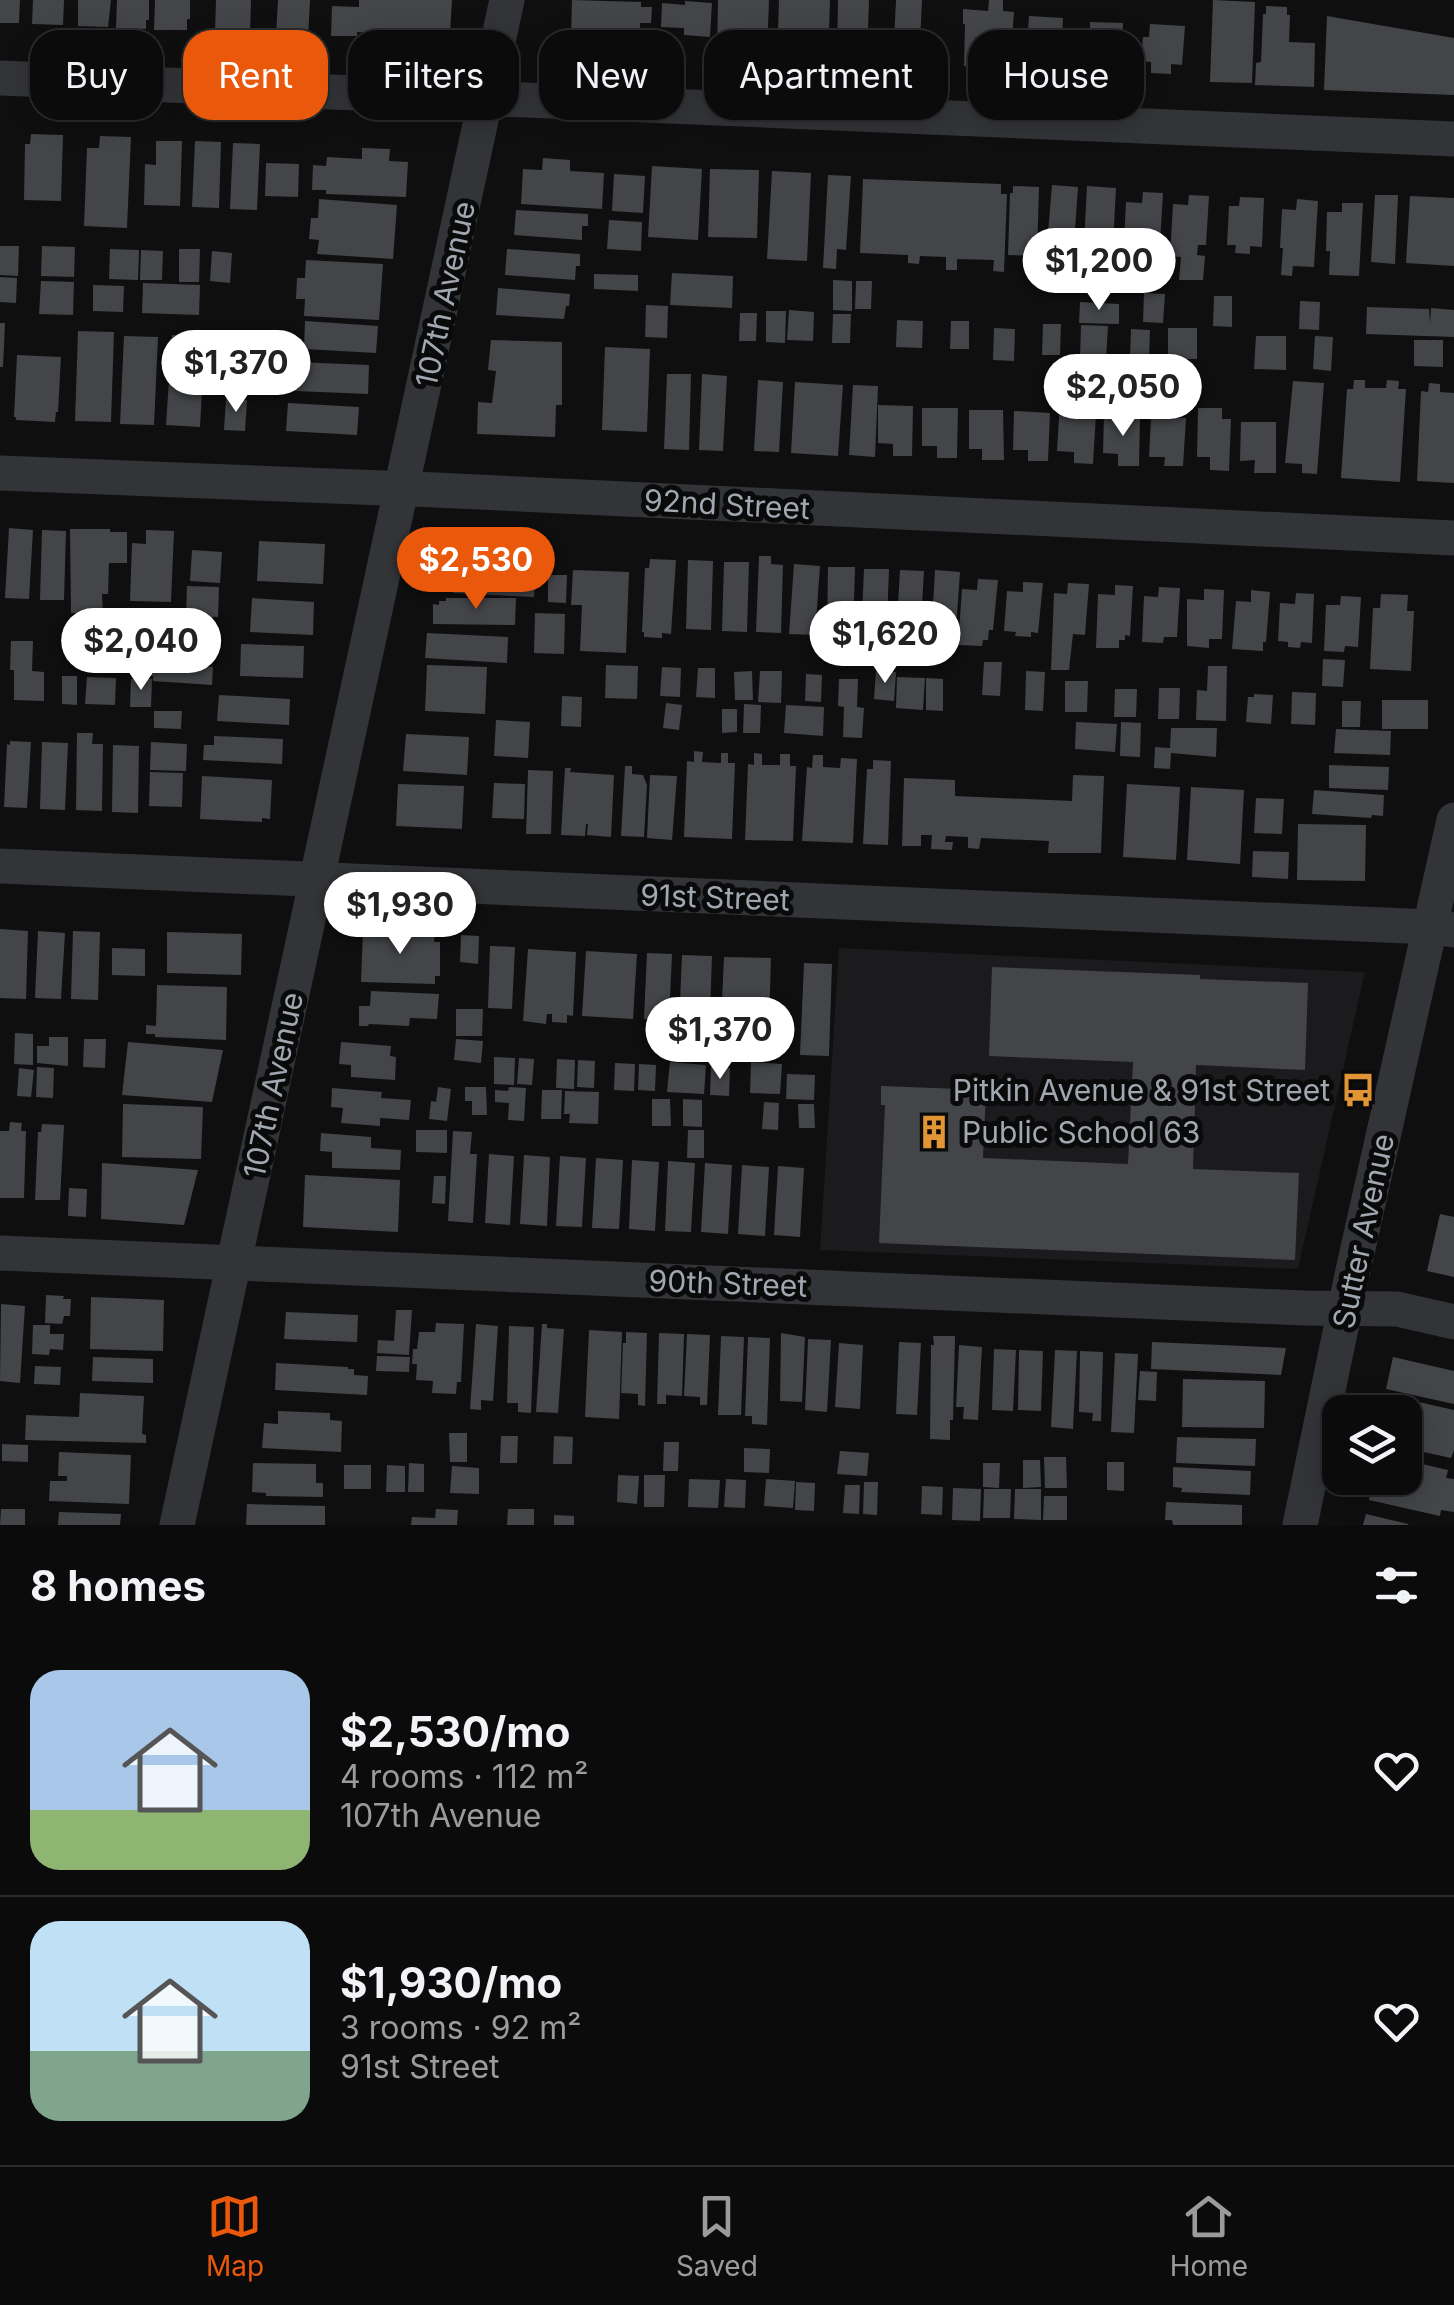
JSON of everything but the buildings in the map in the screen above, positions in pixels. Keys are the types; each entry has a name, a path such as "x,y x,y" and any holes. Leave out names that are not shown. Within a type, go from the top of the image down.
{"street":[{"name":"107th Avenue","path":"502,30 508,0"},
{"path":"0,78 348,93"},
{"path":"519,100 1454,139"},
{"name":"107th Avenue","path":"177,1525 482,120"},
{"name":"92nd Street","path":"0,473 1454,538"},
{"name":"Sutter Avenue","path":"1300,1525 1352,1276 1442,929 1454,820"},
{"name":"91st Street","path":"0,866 1442,929"},
{"name":"90th Street","path":"0,1253 1397,1309 1454,1322"}],"shaded area":[{"path":"839,948 1365,972 1298,1269 820,1250"}],"place":[{"name":"Pitkin Avenue & 91st Street","path":"1358,1090"},
{"name":"Public School 63","path":"934,1132"}]}
